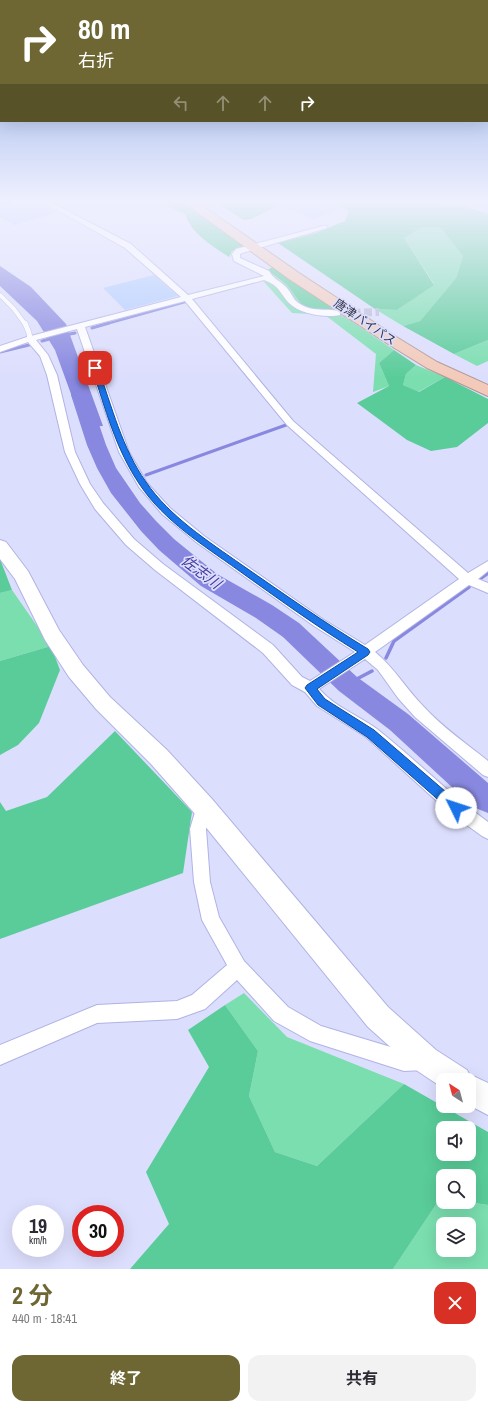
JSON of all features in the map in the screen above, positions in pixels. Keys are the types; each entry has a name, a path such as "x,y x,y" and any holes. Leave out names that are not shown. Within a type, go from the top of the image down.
{"highway":[{"name":"唐津バイパス","path":"277,261 294,276 432,365 488,391"},
{"name":"唐津バイパス","path":"283,261 437,360 488,384"}],"street":[{"path":"145,261 188,299 290,423 467,579 488,588"},
{"path":"0,349 30,339 268,277 266,273 242,261"},
{"path":"264,278 275,281 282,286 293,303 305,310 320,313 337,313"},
{"path":"80,326 124,452 143,484 166,511 200,539 312,619 362,654 384,666 403,694 420,713 488,770"},
{"path":"30,339 44,355 52,375 70,452 85,484 99,506 130,542 158,567 268,649 297,681 312,687 322,702 371,734 456,808 488,831"},
{"path":"0,546 22,576 52,635 76,671 103,704 159,757 204,807 378,1017 426,1060 446,1073"},
{"path":"312,687 362,654 488,565"},
{"path":"204,807 198,829 202,882 211,920 238,967 281,1014 317,1034 404,1061 426,1060"},
{"path":"0,1055 97,1014 177,1010 198,1002 238,967"},
{"path":"476,1092 488,1100"}],"lane":[{"path":"0,295 26,323 30,334 30,339"}],"green space":[{"path":"305,261 419,261 434,285 397,310 375,309"},
{"path":"419,261 461,261 456,278 420,321 403,326 375,309 397,310 434,284"},
{"path":"461,261 488,261 488,340 454,354 403,326 420,321 456,278"},
{"path":"273,267 335,310 315,310 302,305 287,285 267,270"},
{"path":"275,277 287,285 302,305 315,310 335,310 394,350 379,363 389,386 373,392 376,354 325,315 292,313 264,282"},
{"path":"488,340 488,361 477,366 454,354"},
{"path":"394,350 416,365 406,374 403,385 419,392 445,377 488,399 488,423 457,447 431,451 407,440 357,403 389,386 379,363"},
{"path":"416,365 445,377 418,392 403,385 406,374"},
{"path":"0,559 12,590 0,593"},
{"path":"12,590 51,646 0,661 0,593"},
{"path":"51,646 60,670 39,723 18,745 0,755 0,661"},
{"path":"115,731 192,812 183,873 0,939 0,802 6,811 47,797"},
{"path":"244,993 287,1037 404,1084 317,1166 275,1152 249,1096 258,1051 225,1005"},
{"path":"225,1005 258,1051 249,1096 275,1152 317,1166 404,1084 436,1102 436,1113 455,1113 469,1121 436,1121 436,1161 476,1161 476,1125 488,1132 488,1205 476,1203 476,1169 436,1169 436,1204 393,1269 130,1269 169,1224 146,1172 209,1067 188,1030"},
{"path":"476,1203 488,1205 488,1269 393,1269 436,1204 436,1209 476,1209"}],"shaded area":[{"path":"0,266 31,287 66,324 103,426 83,427 55,350 37,321 0,286"}],"building":[{"path":"154,275 178,296 125,310 103,288"}],"waterway":[{"path":"106,324 185,302"},
{"path":"92,328 109,323"},
{"path":"65,335 75,333"},
{"path":"42,341 53,338"},
{"path":"0,352 29,345"},
{"name":"佐志川","path":"80,395 87,421 106,468 132,508 166,544 216,585 264,611 291,630 348,684 399,722 488,800"},
{"path":"146,475 286,425"},
{"path":"481,578 488,573"},
{"path":"386,658 394,641 469,587"},
{"path":"353,681 372,671"},
{"name":"佐志川","path":"348,684 355,680"}],"tunnel":[{"path":"341,313 379,312"}],"route":[{"path":"95,368 124,452 143,484 166,511 200,539 319,623 365,652 310,688 322,702 371,734 456,808"}]}
